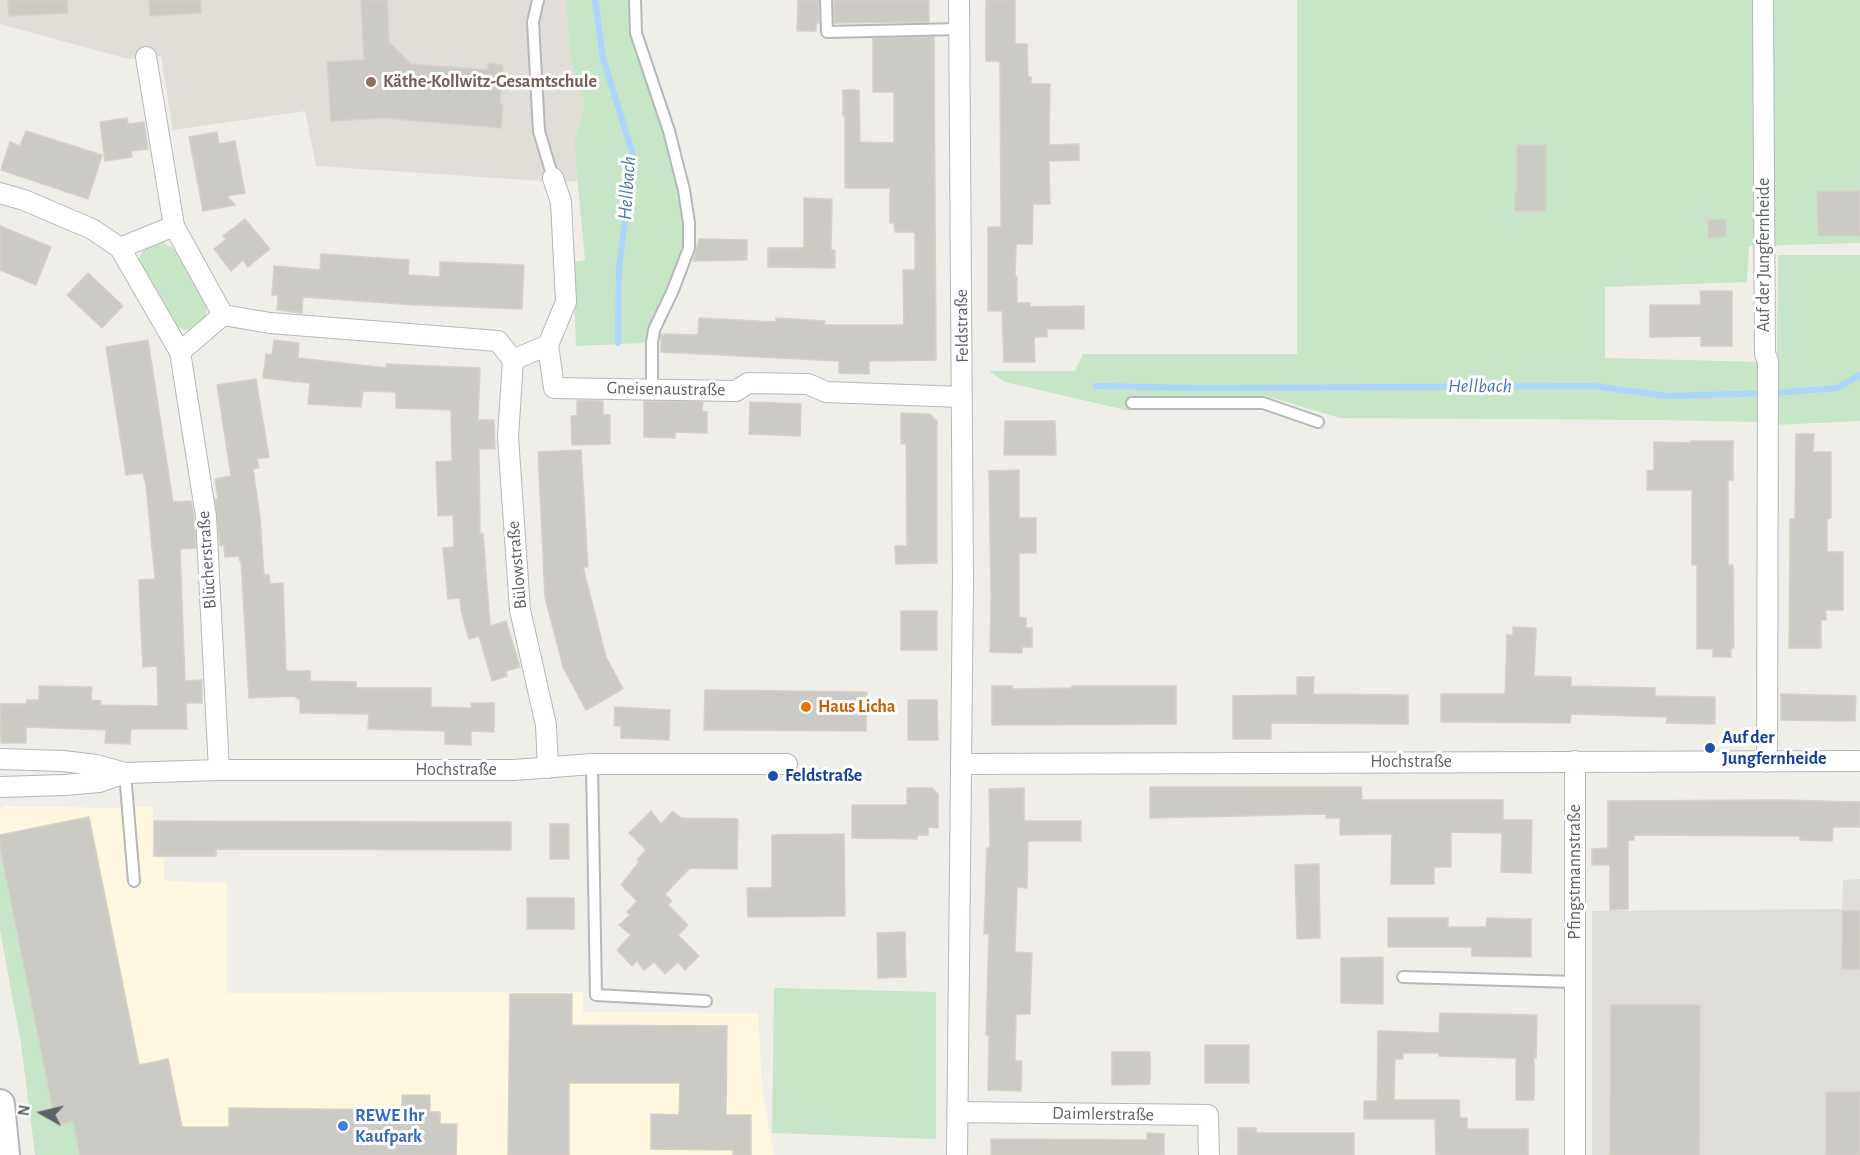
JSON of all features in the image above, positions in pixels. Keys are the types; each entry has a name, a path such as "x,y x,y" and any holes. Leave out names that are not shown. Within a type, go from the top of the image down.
{"main road":[{"path":"0,1104 5,1155"}],"street":[{"name":"Feldstraße","path":"957,1155 962,764 959,0"},
{"name":"Auf der Jungfernheide","path":"1763,0 1765,354 1768,361 1767,762"},
{"path":"146,57 174,226 223,315"},
{"path":"223,315 270,323 498,341 513,360 548,345 566,302 561,202 553,178"},
{"path":"0,193 24,200 92,229 120,248 174,226"},
{"name":"Blücherstraße","path":"120,248 180,352 206,516 219,770"},
{"path":"180,352 223,315"},
{"name":"Gneisenaustraße","path":"548,345 554,388 736,391 748,383 808,384 826,392 962,397"},
{"name":"Bülowstraße","path":"513,360 508,437 520,610 546,725 548,768"},
{"name":"Hochstraße","path":"0,759 63,761 96,765 125,773 219,770 514,770 592,764 787,764"},
{"name":"Pfingstmannstraße","path":"1575,761 1575,1155"},
{"name":"Hochstraße","path":"962,764 1860,761"},
{"name":"Hochstraße","path":"0,787 65,786 99,782 125,773"},
{"name":"Daimlerstraße","path":"957,1112 1208,1115 1209,1155"}],"lane":[{"path":"538,0 533,22 539,131 553,178"},
{"path":"636,0 636,33 669,131 684,190 688,223 689,248 654,330 652,388"},
{"path":"826,0 827,32 959,29"},
{"path":"1132,403 1263,403 1318,422"},
{"path":"592,764 596,995 706,1001"},
{"path":"125,773 135,880"},
{"path":"1403,977 1575,982"}],"shaded area":[{"name":"Käthe-Kollwitz-Gesamtschule","path":"0,0 566,0 570,58 584,104 575,138 578,181 564,182 562,175 542,181 316,166 305,111 173,130 161,56 128,59 0,24"},
{"path":"4,806 116,808 153,806 152,857 164,858 164,881 227,883 227,993 583,992 583,1012 758,1013 762,1088 774,1155 35,1155 21,1044 0,931 0,809"},
{"path":"1860,879 1860,1155 1592,1155 1592,911 1842,909 1843,880"}],"green space":[{"path":"566,0 631,0 685,212 685,247 644,343 576,346 573,262 585,260 575,138 584,104 570,58"},
{"path":"1297,0 1860,0 1860,243 1749,246 1747,282 1605,287 1605,358 1762,362 1761,422 1340,418 1266,396 1130,396 1130,411 1005,382 989,371 1075,371 1083,354 1297,354"},
{"path":"155,242 162,242 174,249 207,306 205,321 194,328 186,330 174,324 138,265 143,251"},
{"path":"1778,255 1860,255 1860,421 1773,425 1774,353 1777,352"},
{"path":"0,847 56,1124 73,1121 80,1155 35,1155 21,1044 0,931"},
{"path":"774,988 936,992 936,1139 772,1133"}],"building":[{"path":"8,0 67,0 68,13 9,16"},
{"path":"149,0 200,0 201,13 150,16"},
{"path":"361,0 387,0 389,42 411,64 488,70 488,63 503,65 501,128 384,118 331,121 327,62 364,60"},
{"path":"798,0 819,0 819,23 816,23 816,31 797,31"},
{"path":"834,0 929,0 929,22 834,23"},
{"path":"986,0 1015,0 1015,44 1027,44 1028,77 1031,77 1031,84 1050,84 1049,145 1079,144 1079,160 1049,161 1050,204 1033,204 1032,244 1016,244 1017,303 1030,303 1030,307 1084,306 1084,329 1047,329 1047,337 1034,337 1035,362 1004,362 1002,311 988,311 988,227 1001,227 1000,61 986,61"},
{"path":"934,37 936,360 869,361 869,374 839,373 839,361 661,352 661,334 698,335 699,318 776,322 776,318 825,321 824,325 904,325 903,270 915,270 915,232 895,232 894,223 890,223 890,188 845,188 843,90 859,90 860,142 894,143 894,92 873,92 873,38"},
{"path":"127,118 128,124 144,122 148,149 131,151 132,157 105,161 100,122"},
{"path":"26,131 102,155 88,199 1,170 10,142 20,146"},
{"path":"217,132 219,144 235,141 245,193 227,196 235,205 203,211 189,137"},
{"path":"1517,145 1546,145 1546,211 1515,211"},
{"path":"1860,191 1860,236 1818,236 1817,192"},
{"path":"804,198 832,199 831,250 835,250 835,268 768,267 768,248 804,248"},
{"path":"245,219 270,249 248,267 243,260 231,271 214,249 226,239 223,236"},
{"path":"1726,219 1726,237 1708,238 1708,220"},
{"path":"0,226 51,247 36,285 0,270"},
{"path":"699,239 747,240 747,260 693,261"},
{"path":"321,254 409,260 408,275 440,277 440,262 524,265 522,309 416,305 303,297 302,313 277,310 278,295 272,295 274,266 320,270"},
{"path":"88,273 123,306 102,328 67,295"},
{"path":"1700,291 1732,291 1732,346 1701,346 1701,336 1650,337 1650,305 1701,305"},
{"path":"148,340 173,502 191,501 194,517 196,548 180,549 185,681 202,680 202,703 186,703 187,729 131,729 130,744 105,743 106,730 26,727 26,743 1,743 0,704 26,704 27,700 39,700 39,686 92,687 91,700 101,701 100,705 158,706 157,666 143,667 141,633 139,580 155,579 146,485 143,473 126,475 106,347"},
{"path":"274,340 299,343 298,358 386,368 386,364 480,368 478,420 494,420 495,449 479,449 480,534 483,533 490,626 506,621 520,667 506,671 507,676 492,681 479,636 469,639 460,598 448,599 443,548 454,547 453,515 438,516 436,462 452,461 451,410 396,408 396,392 363,391 361,407 308,404 310,383 263,378 266,354 272,355"},
{"path":"256,379 269,457 257,459 259,468 253,469 260,517 264,575 269,575 270,584 283,583 286,671 310,671 310,681 356,682 356,688 431,688 431,707 472,708 471,703 494,703 494,732 471,731 471,745 445,744 445,731 368,729 369,714 300,713 300,699 296,696 249,698 241,561 239,556 225,557 224,545 220,546 215,499 218,499 215,479 231,476 217,385"},
{"path":"577,400 603,401 603,415 610,415 610,444 572,445 571,416 577,416"},
{"path":"644,401 703,402 702,411 707,412 707,433 675,432 675,438 644,437"},
{"path":"750,402 801,404 800,436 749,434"},
{"path":"901,413 930,414 937,421 937,563 896,564 895,546 907,546 906,444 901,444"},
{"path":"1005,421 1055,421 1056,455 1004,455"},
{"path":"1796,434 1814,434 1813,452 1831,452 1831,518 1827,519 1827,552 1843,552 1843,610 1826,610 1826,620 1821,620 1821,648 1789,648 1790,519 1795,519"},
{"path":"1690,441 1733,441 1733,480 1728,480 1728,565 1733,565 1734,648 1731,648 1731,657 1713,657 1713,649 1697,649 1697,565 1692,565 1692,490 1647,490 1647,471 1654,470 1654,442 1690,443"},
{"path":"581,450 588,567 583,567 606,657 623,689 586,710 563,667 545,597 538,452"},
{"path":"1019,470 1019,518 1036,518 1036,553 1019,553 1019,617 1026,618 1026,628 1032,628 1032,647 1022,647 1022,653 990,652 989,471"},
{"path":"901,611 937,611 937,650 901,650"},
{"path":"1513,627 1536,628 1534,676 1571,677 1571,686 1655,688 1655,696 1715,697 1715,724 1666,723 1667,717 1571,714 1570,723 1441,722 1441,694 1505,694 1507,635 1513,635"},
{"path":"1297,677 1314,677 1313,694 1408,695 1408,724 1271,723 1271,739 1233,739 1233,696 1297,695"},
{"path":"992,686 1012,686 1013,689 1072,688 1072,686 1176,686 1176,724 992,725"},
{"path":"705,690 867,692 866,731 704,730"},
{"path":"1781,694 1856,696 1855,721 1781,720"},
{"path":"908,700 937,700 938,740 908,740"},
{"path":"615,707 670,710 669,740 621,738 621,726 614,726"},
{"path":"1150,787 1361,787 1362,800 1503,800 1503,820 1532,820 1531,873 1501,872 1502,833 1451,832 1451,867 1434,867 1434,884 1391,884 1392,834 1340,835 1340,818 1326,818 1326,814 1150,818"},
{"path":"907,788 932,788 938,794 938,828 928,827 928,835 918,835 917,839 852,838 852,805 907,805"},
{"path":"1024,788 1024,821 1081,821 1081,841 1028,841 1027,888 1017,887 1015,952 1032,953 1030,1014 1016,1014 1015,1061 1022,1061 1021,1091 988,1090 989,1035 986,1035 989,934 984,934 987,848 990,848 989,789"},
{"path":"1608,801 1860,802 1860,827 1833,827 1832,841 1800,840 1800,836 1634,835 1634,840 1628,840 1628,909 1610,910 1610,865 1592,865 1592,849 1608,848"},
{"path":"651,811 661,824 673,811 681,818 738,819 737,869 690,868 665,894 672,901 668,905 688,925 678,935 699,956 685,970 678,962 665,974 654,962 644,970 637,961 632,966 617,950 631,935 619,925 630,915 627,912 637,901 621,885 646,850 629,833"},
{"path":"89,817 139,1065 168,1059 182,1127 229,1127 229,1108 402,1110 402,1095 430,1095 430,1112 440,1112 440,1124 457,1124 456,1155 80,1155 73,1121 56,1125 0,847 0,835"},
{"path":"154,821 511,822 511,850 216,849 216,856 154,856"},
{"path":"550,824 569,824 569,859 550,859"},
{"path":"844,834 845,916 748,917 747,888 772,888 772,835"},
{"path":"1319,864 1320,938 1297,939 1295,865"},
{"path":"527,898 574,898 574,929 527,929"},
{"path":"1843,911 1860,911 1860,969 1842,969"},
{"path":"1388,918 1448,918 1448,927 1486,927 1487,918 1531,919 1531,957 1472,956 1472,947 1388,947"},
{"path":"905,932 906,977 878,978 877,933"},
{"path":"1383,957 1383,1004 1341,1003 1341,958"},
{"path":"510,994 572,994 572,1025 727,1026 726,1115 751,1115 751,1155 733,1155 733,1150 651,1149 651,1114 679,1115 680,1083 569,1083 569,1155 508,1155"},
{"path":"1611,1005 1700,1005 1699,1155 1610,1155"},
{"path":"1440,1013 1537,1015 1534,1100 1516,1100 1516,1058 1403,1053 1403,1059 1395,1059 1394,1100 1459,1100 1460,1118 1467,1118 1467,1129 1528,1129 1528,1155 1436,1155 1435,1119 1364,1119 1364,1101 1377,1101 1378,1031 1439,1033"},
{"path":"1205,1045 1249,1045 1249,1083 1205,1083"},
{"path":"1112,1052 1150,1052 1150,1084 1112,1085"},
{"path":"1826,1092 1860,1092 1860,1155 1826,1155"},
{"path":"1238,1128 1256,1128 1256,1133 1354,1133 1354,1155 1238,1155"},
{"path":"1147,1133 1164,1134 1164,1155 991,1155 991,1139 1147,1140"}],"waterway":[{"name":"Hellbach","path":"595,0 603,58 633,155 619,268 618,343"},
{"name":"Hellbach","path":"1096,386 1204,388 1594,386 1667,396 1774,393 1837,388 1860,375"}],"place":[{"name":"Käthe-Kollwitz-Gesamtschule","path":"371,82"},
{"name":"Haus Licha","path":"806,707"},
{"name":"Auf der Jungfernheide","path":"1710,748"},
{"name":"Feldstraße","path":"773,776"},
{"name":"REWE Ihr Kaufpark","path":"343,1126"}]}
